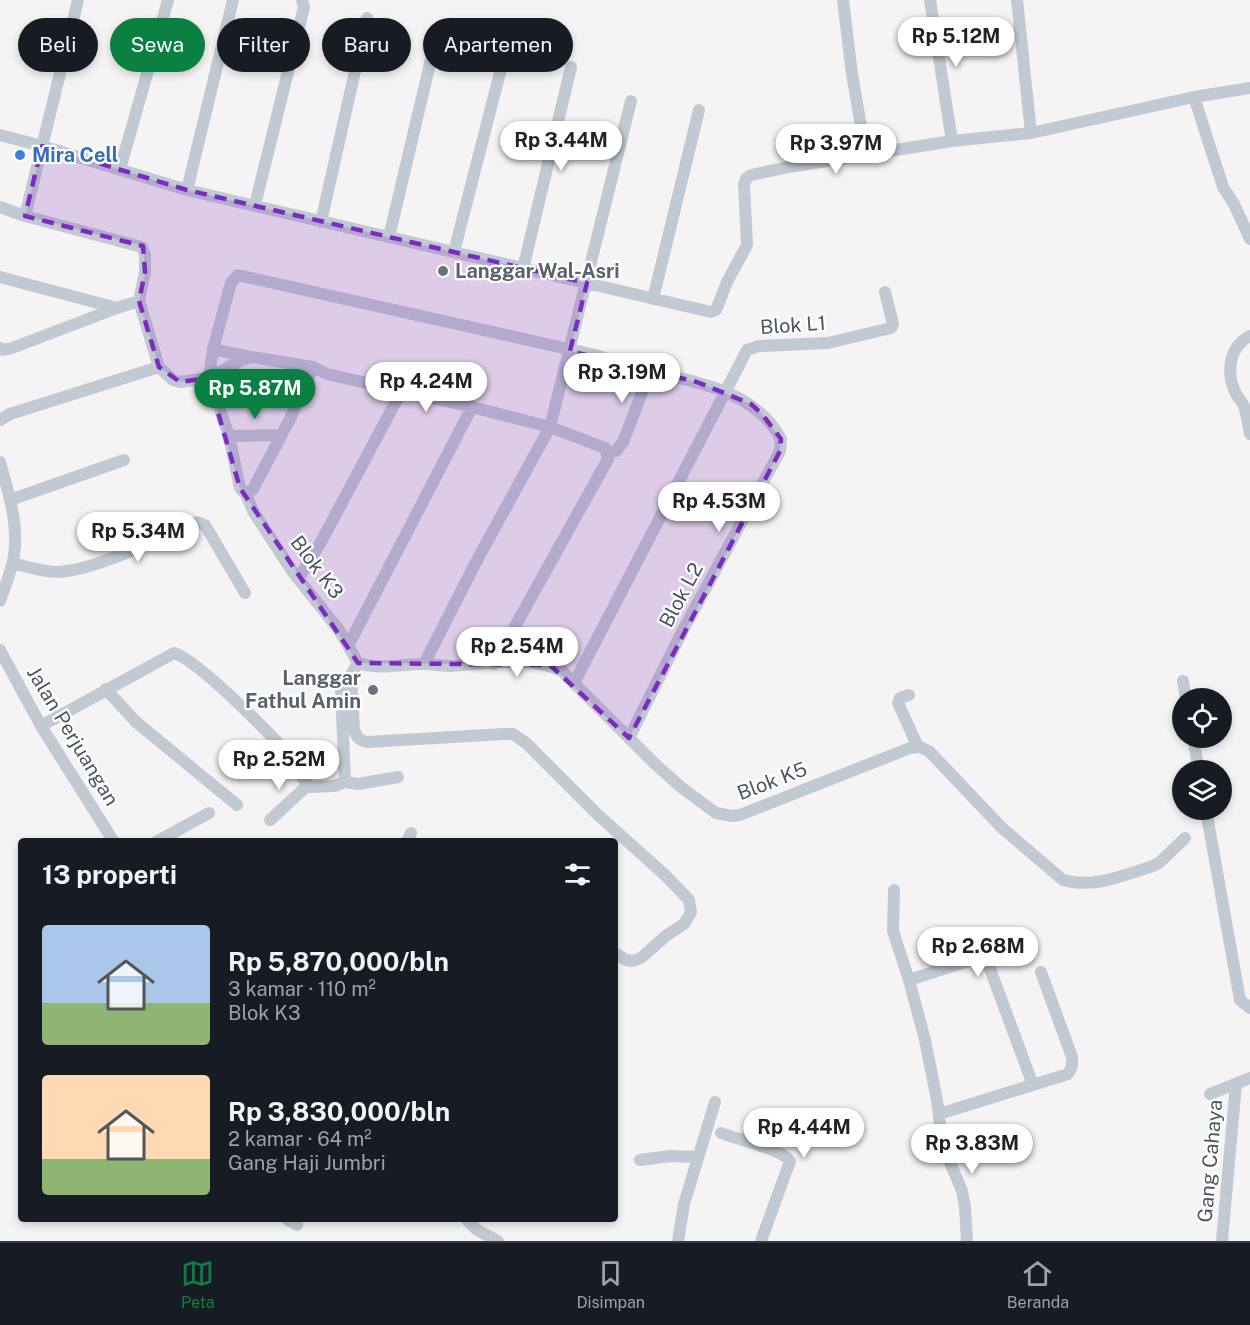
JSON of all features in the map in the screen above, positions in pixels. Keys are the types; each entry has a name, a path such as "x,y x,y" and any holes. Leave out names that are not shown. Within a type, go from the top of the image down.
{"street":[{"path":"25,216 78,0"},
{"path":"120,169 168,0"},
{"path":"188,190 233,0"},
{"path":"255,205 304,7 302,0"},
{"path":"843,0 866,155"},
{"path":"930,0 952,141"},
{"path":"1017,0 1031,133"},
{"path":"321,222 355,72"},
{"path":"389,237 428,72"},
{"path":"454,252 500,72"},
{"path":"523,269 570,72"},
{"path":"0,135 188,190 711,312 716,310 727,282 747,245 744,184 751,175 952,141 1031,133 1194,97 1250,88"},
{"path":"1194,97 1223,187 1234,204 1250,239"},
{"path":"424,664 476,562 550,427 631,101"},
{"path":"653,299 699,110"},
{"path":"0,207 25,216 142,247 145,255 145,272 139,301 159,367 173,380 180,382 209,378 241,360 252,357"},
{"path":"209,378 213,349 231,283 238,275 595,355 724,391"},
{"path":"0,277 117,308"},
{"name":"Blok L1","path":"574,682 683,474 742,355 752,347 828,343 891,328 893,324 885,292"},
{"path":"0,348 6,350 12,348 139,301"},
{"path":"1250,336 1236,347 1231,359 1230,373 1245,411 1250,434"},
{"path":"213,349 313,368 327,374 472,407 550,427 605,448 608,459 494,664"},
{"path":"0,420 10,414 159,367"},
{"path":"246,494 253,489 297,405 313,368"},
{"path":"608,453 616,451 623,442 650,372"},
{"name":"Blok K3","path":"209,378 229,436 240,488 246,494 253,511 348,645 358,663"},
{"name":"Blok L2","path":"629,738 682,632 780,451 782,439 762,414 751,404 724,391"},
{"path":"299,578 321,542 401,392"},
{"path":"348,645 472,407"},
{"path":"229,436 281,435"},
{"path":"10,500 124,460"},
{"path":"0,462 14,513 15,540 13,563 3,584 0,601"},
{"path":"13,563 55,572 69,571 91,566 201,522 205,525 245,593"},
{"name":"Jalan Perjuangan","path":"0,650 41,726 111,838"},
{"path":"41,726 174,653 211,678 282,748 308,785 315,788 345,782 358,784 398,777"},
{"name":"Blok K5","path":"358,663 369,667 532,662 549,665 574,682 654,763 709,809 723,815 740,815 910,748 918,747"},
{"path":"345,782 341,689 344,681 351,675 358,663"},
{"path":"351,675 354,729 360,740 367,742 458,735 513,734 526,743 597,814 665,874 689,900 691,912 684,924 667,935 641,958 633,961 618,955"},
{"path":"1183,681 1184,688"},
{"path":"106,689 135,721 237,805"},
{"path":"909,695 900,698 898,703 918,747 928,751 1002,828 1063,880 1076,884 1087,884 1153,866 1185,838"},
{"path":"270,820 308,785"},
{"path":"163,838 209,813"},
{"path":"1208,820 1240,1000 1250,1008"},
{"path":"894,890 893,931 925,1040 947,1155 963,1191 967,1241"},
{"path":"909,980 974,959 986,962 1033,1085"},
{"path":"939,1114 1068,1074 1072,1060 1041,972"},
{"path":"1210,1094 1250,1078"},
{"name":"Gang Cahaya","path":"1222,1241 1236,1084"},
{"path":"678,1241 684,1204 715,1102"},
{"path":"721,1133 788,1158 788,1169 761,1241"},
{"path":"640,1160 670,1156 698,1157"},
{"path":"469,1222 477,1230 498,1241"}],"highlighted area":[{"path":"42,146 187,190 587,283 570,351 697,382 751,404 762,414 781,439 780,451 629,738 550,665 358,663 240,488 208,378 180,382 159,367 139,301 145,272 143,246 25,216"}],"place":[{"name":"Mira Cell","path":"20,155"},
{"name":"Langgar Wal-Asri","path":"443,271"},
{"name":"Langgar Fathul Amin","path":"373,690"}]}
